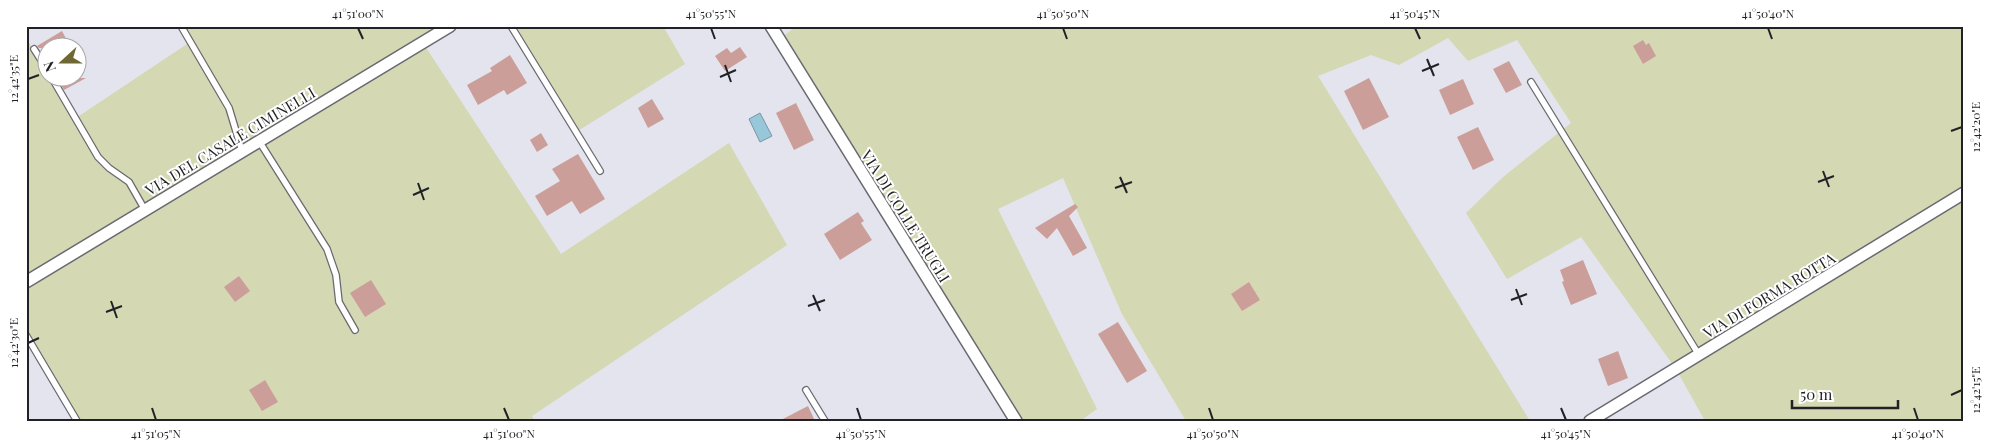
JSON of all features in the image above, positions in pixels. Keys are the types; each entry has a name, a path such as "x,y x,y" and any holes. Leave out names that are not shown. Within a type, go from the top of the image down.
{"street":[{"name":"VIA DEL CASALE CIMINELLI","path":"26,282 450,26"},
{"name":"VIA DI COLLE TRUGLI","path":"771,26 1016,421"},
{"name":"VIA DI FORMA ROTTA","path":"1590,421 1964,193"}],"lane":[{"path":"181,26 229,108 242,151"},
{"path":"511,26 600,171"},
{"path":"34,49 38,55"},
{"path":"1530,82 1699,355"},
{"path":"58,88 98,157 109,168 129,182 145,210"},
{"path":"259,141 327,249 333,262 339,302 355,330"},
{"path":"26,335 77,421"},
{"path":"806,390 825,421"}],"green space":[{"path":"181,26 450,26 423,43 561,254 729,143 787,245 532,416 535,421 76,421 26,335 26,38 38,57 38,88 58,88 76,118 190,42"},
{"path":"511,26 663,26 685,64 576,132"},
{"path":"797,26 1964,26 1964,421 1705,421 1676,369 1581,237 1507,279 1466,213 1503,177 1571,123 1517,40 1468,61 1448,38 1399,65 1371,55 1318,76 1530,421 1186,421 1122,314 1063,178 998,209 1097,409 1080,421 1016,421 779,39"}],"water":[{"path":"760,113 772,136 760,142 749,119"}],"building":[{"path":"62,31 66,38 50,38"},
{"path":"1643,40 1646,45 1649,43 1656,56 1643,64 1633,46"},
{"path":"740,47 747,57 725,71 715,56 727,48 731,53"},
{"path":"510,55 527,83 507,95 504,90 478,105 467,85 492,71 490,68"},
{"path":"1509,61 1522,85 1506,93 1493,69"},
{"path":"1369,78 1389,117 1363,130 1344,91"},
{"path":"1463,79 1474,104 1450,115 1439,90"},
{"path":"652,99 664,119 648,128 638,108"},
{"path":"796,103 814,140 794,150 776,113"},
{"path":"1478,127 1494,160 1473,170 1457,137"},
{"path":"541,133 548,145 537,152 530,140"},
{"path":"578,154 605,199 580,214 572,201 547,216 535,196 560,181 552,169"},
{"path":"1075,204 1078,207 1069,216 1087,248 1073,256 1057,228 1047,239 1035,228"},
{"path":"858,212 864,221 861,223 872,240 840,260 824,234"},
{"path":"1583,260 1597,294 1571,305 1562,282 1564,281 1560,270"},
{"path":"239,276 250,291 235,302 224,287"},
{"path":"371,280 386,304 365,317 350,293"},
{"path":"1249,282 1260,300 1242,311 1231,294"},
{"path":"1118,322 1147,371 1127,383 1098,334"},
{"path":"1618,351 1628,378 1608,386 1598,359"},
{"path":"265,380 278,402 262,411 249,390"},
{"path":"808,406 815,421 779,421"}]}
